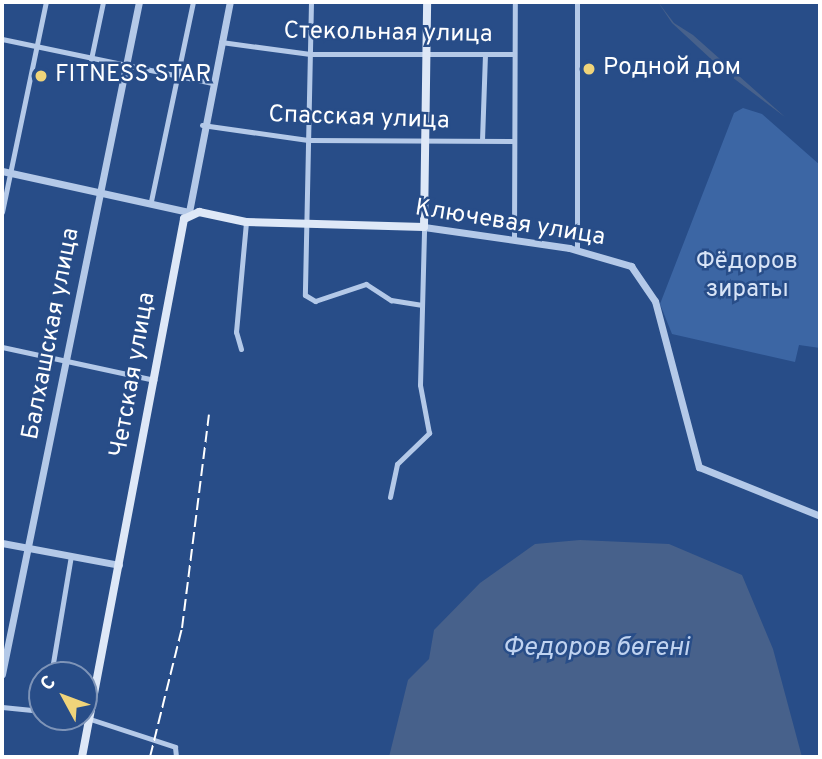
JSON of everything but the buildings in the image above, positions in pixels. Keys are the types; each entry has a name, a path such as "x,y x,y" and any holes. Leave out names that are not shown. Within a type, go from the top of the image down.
{"main road":[{"path":"424,227 428,141 427,2"},
{"name":"Ключевая улица","path":"189,212 246,222 424,227"},
{"name":"Четская улица","path":"98,665 180,229 189,212"},
{"name":"Четская улица","path":"82,757 85,731"}],"street":[{"path":"2,212 46,2"},
{"path":"91,59 103,2"},
{"name":"Балхашская улица","path":"2,674 124,65 139,2"},
{"path":"151,201 193,2"},
{"name":"Четская улица","path":"189,212 202,125 230,2"},
{"path":"311,2 309,300 366,284 391,300 421,305"},
{"path":"577,2 578,250"},
{"path":"514,240 515,4"},
{"path":"2,39 212,83"},
{"name":"Стекольная улица","path":"220,42 310,54 514,54"},
{"path":"482,140 485,54"},
{"name":"Спасская улица","path":"202,125 308,139 514,141"},
{"name":"Ключевая улица","path":"2,171 151,201 189,212"},
{"path":"241,349 236,332 246,222"},
{"path":"390,497 397,464 429,433 420,385 424,227"},
{"name":"Ключевая улица","path":"424,227 578,250 631,266 645,280 704,474 820,516"},
{"path":"2,346 64,365 153,380"},
{"path":"2,543 119,565"},
{"path":"53,661 71,556"},
{"path":"2,707 28,710"},
{"path":"98,722 175,747 176,755"}],"green space":[{"name":"Фёдоров зираты","path":"743,108 762,114 820,165 820,348 799,345 795,362 672,334 660,304 734,113"}],"water":[{"path":"658,2 674,23 693,35 785,117 724,71 672,23"},
{"name":"Федоров бөгені","path":"580,540 669,544 742,575 773,649 802,757 389,757 408,680 429,659 434,630 480,583 535,544"}],"railway":[{"path":"150,757 182,628 209,415"}],"place":[{"name":"Родной дом","path":"589,69"},
{"name":"FITNESS STAR","path":"41,76"}]}
